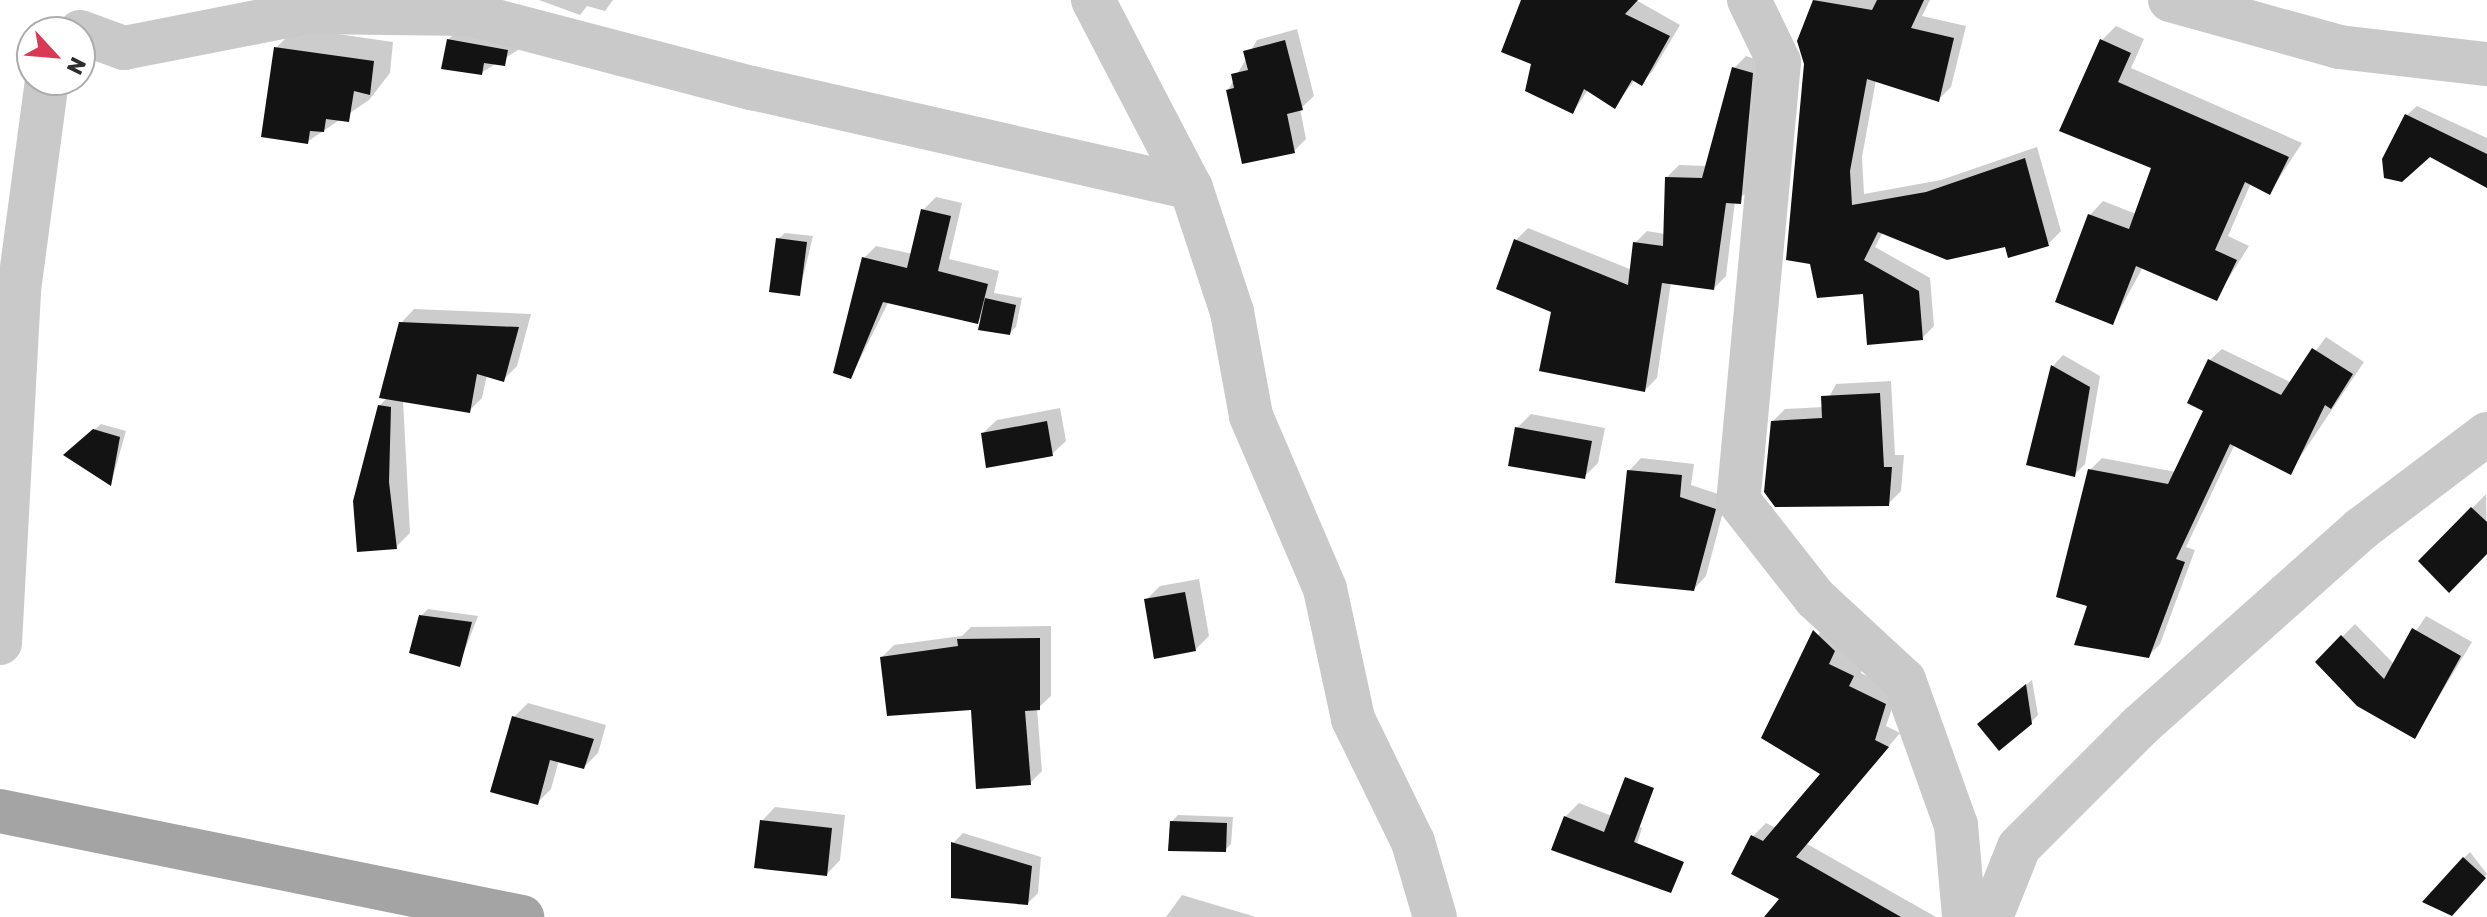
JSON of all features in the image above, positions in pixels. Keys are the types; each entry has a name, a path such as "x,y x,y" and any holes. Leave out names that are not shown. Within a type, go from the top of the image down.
{"main road":[{"path":"0,811 522,917"}],"street":[{"path":"1093,0 1191,188 1232,312 1251,416 1325,589 1353,719 1413,842 1435,917"},
{"path":"1749,0 1779,62 1738,500 1815,598 1904,680 1956,825 1964,917"},
{"path":"2170,0 2339,47 2487,64"},
{"path":"96,35 124,48 308,12 469,14 752,88 1191,188"},
{"path":"0,643 19,290 45,96"},
{"path":"1991,917 2019,847 2141,725 2361,529 2487,434"}],"building":[{"path":"1521,0 1638,0 1625,14 1670,36 1642,86 1632,80 1615,109 1584,89 1573,114 1525,91 1531,64 1501,52"},
{"path":"1813,0 1872,10 1877,0 1924,0 1911,28 1954,38 1939,102 1867,79 1850,171 1852,205 1926,192 2025,158 2049,246 2008,258 2005,247 1947,260 1878,232 1864,260 1919,291 1923,340 1867,345 1863,294 1817,298 1810,264 1786,260 1804,64 1797,41"},
{"path":"447,39 508,50 505,66 484,63 482,75 441,69"},
{"path":"2100,39 2131,53 2118,82 2289,157 2270,195 2245,182 2215,250 2237,260 2217,301 2136,266 2113,325 2055,302 2088,214 2129,229 2151,168 2059,131"},
{"path":"1285,40 1303,110 1287,114 1295,153 1242,164 1226,90 1234,88 1231,74 1248,70 1243,51"},
{"path":"274,47 374,61 370,95 354,91 349,122 326,119 324,132 310,131 308,144 261,137"},
{"path":"1732,67 1753,73 1741,204 1726,203 1714,290 1662,283 1645,392 1539,371 1551,312 1496,289 1514,239 1628,285 1633,242 1663,246 1665,177 1702,178"},
{"path":"2405,114 2487,154 2487,188 2430,157 2402,182 2384,178 2382,159"},
{"path":"921,209 951,216 938,271 988,284 978,324 883,302 851,379 833,373 862,257 907,268"},
{"path":"776,238 807,242 800,296 769,292"},
{"path":"985,298 1016,305 1010,335 978,330"},
{"path":"399,322 519,327 504,382 477,374 470,413 379,398"},
{"path":"2312,348 2353,374 2331,409 2325,405 2291,475 2230,444 2176,559 2185,562 2149,658 2074,645 2087,606 2056,597 2088,469 2168,484 2203,411 2187,403 2208,359 2281,395"},
{"path":"2051,365 2090,387 2075,477 2026,465"},
{"path":"1880,393 1884,467 1892,467 1889,506 1775,507 1764,492 1771,421 1822,418 1821,396"},
{"path":"378,405 391,407 389,482 397,549 357,552 353,501"},
{"path":"1047,421 1053,456 986,468 981,433"},
{"path":"1515,427 1592,441 1585,479 1508,466"},
{"path":"93,429 120,437 111,486 63,455"},
{"path":"1627,470 1682,475 1680,497 1716,509 1694,591 1615,583"},
{"path":"2471,507 2487,522 2487,554 2449,593 2418,561"},
{"path":"1185,592 1196,651 1154,659 1144,599"},
{"path":"419,615 472,622 460,667 409,653"},
{"path":"2412,628 2461,656 2415,739 2357,706 2315,662 2341,635 2384,679"},
{"path":"1813,630 1835,651 1829,664 1854,676 1849,686 1886,704 1875,740 1889,747 1796,857 1901,917 1764,917 1779,899 1731,874 1751,835 1763,841 1820,774 1761,738"},
{"path":"1040,638 1040,710 1025,711 1031,785 976,789 971,710 887,716 880,657 958,646 957,639"},
{"path":"2026,684 2032,724 1999,751 1977,724"},
{"path":"512,716 594,739 584,769 550,760 538,805 490,792"},
{"path":"1625,777 1654,788 1634,842 1684,862 1671,893 1551,850 1564,816 1604,832"},
{"path":"760,820 832,828 827,876 754,868"},
{"path":"1170,821 1227,823 1226,852 1168,851"},
{"path":"951,842 1032,866 1028,905 951,898"},
{"path":"2463,857 2486,878 2452,916 2422,902"}]}
